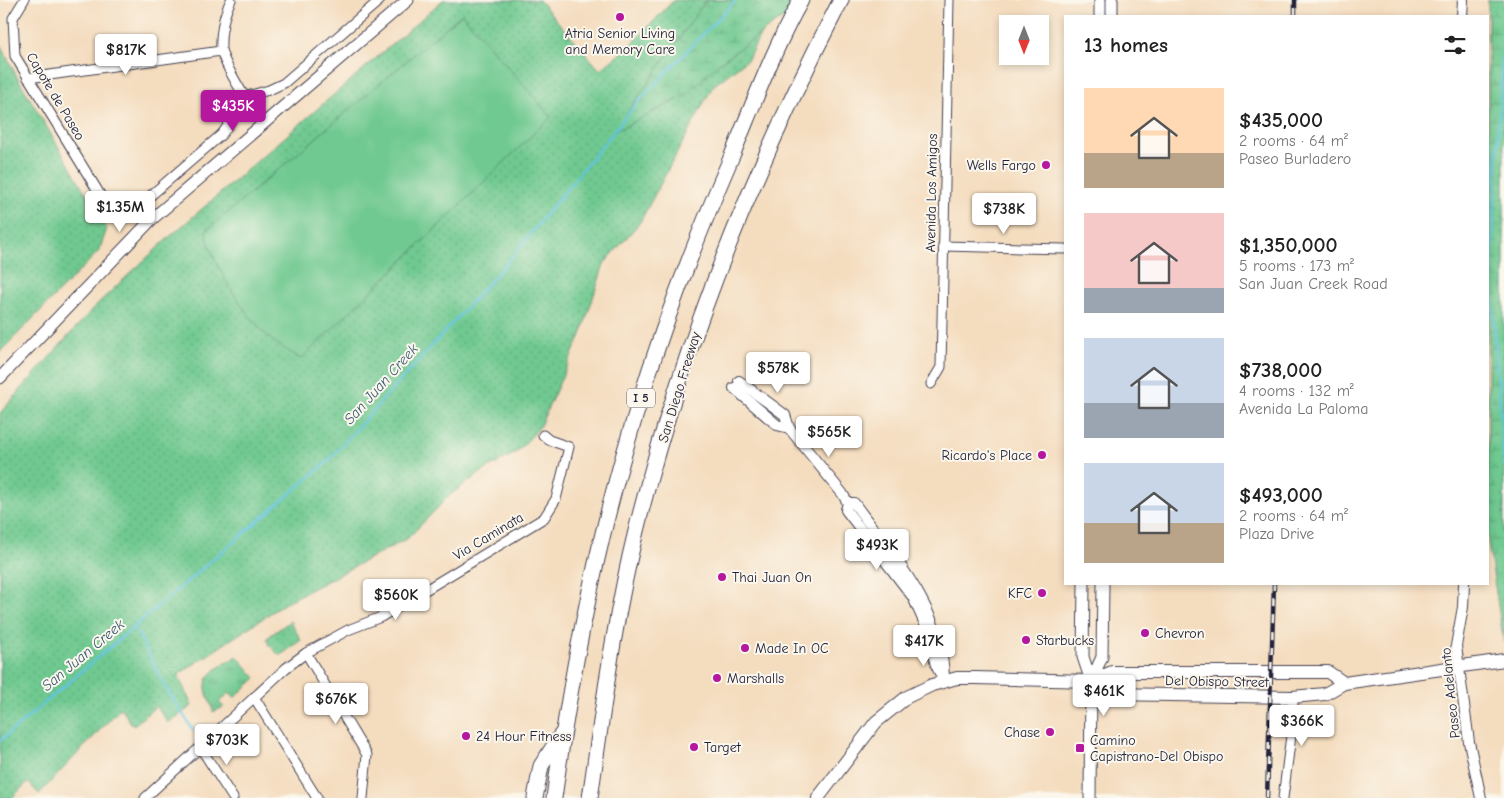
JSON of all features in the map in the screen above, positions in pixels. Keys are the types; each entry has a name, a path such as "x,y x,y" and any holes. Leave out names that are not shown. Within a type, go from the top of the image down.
{"highway":[{"name":"I 5","path":"554,798 564,731 593,572 638,408 678,287 764,79 801,0"},
{"name":"San Diego Freeway","path":"590,798 614,633 636,531 687,357 713,282 777,128 841,0"},
{"path":"534,798 541,766 564,731"}],"main road":[{"path":"0,378 152,218 408,0"},
{"path":"1100,0 1100,15"},
{"path":"1112,0 1112,15"},
{"path":"1084,585 1083,657 1091,681 1090,798"},
{"path":"1091,681 1102,657 1103,585"},
{"name":"Del Obispo Street","path":"1091,681 1109,694 1292,696 1325,694 1344,683 1504,660"},
{"name":"Del Obispo Street","path":"818,798 876,722 907,698 944,681 975,678 1091,681 1112,672 1328,672 1344,683"}],"street":[{"name":"Capote de Paseo","path":"24,0 13,18 12,36 15,56 104,201 118,212 132,210 142,203 225,131 244,97"},
{"path":"231,0 225,14 221,51 244,97 262,125"},
{"path":"244,97 269,90 284,83 380,0"},
{"name":"Avenida Los Amigos","path":"931,384 941,367 949,0"},
{"path":"1462,15 1463,0"},
{"path":"28,78 221,51"},
{"path":"943,246 1064,249"},
{"path":"737,384 777,425 789,428 848,503 854,503 920,592 932,617 944,661 944,681"},
{"name":"Via Caminata","path":"150,796 254,696 306,653 348,630 381,617 544,518 556,499 570,447 549,440 543,435"},
{"name":"Paseo Adelanto","path":"1464,585 1464,599 1456,646 1469,742 1481,798"},
{"path":"306,653 367,755 363,798"},
{"path":"254,696 317,798"},
{"path":"1283,798 1294,712 1292,696"},
{"path":"200,747 233,798"}],"green space":[{"path":"443,0 539,0 600,70 633,43 674,0 778,0 748,59 713,86 640,222 604,264 581,335 539,428 517,452 483,471 450,495 408,538 287,602 178,675 192,706 168,723 156,706 133,726 121,708 39,794 28,782 12,798 0,798 0,413 95,306 166,240"},
{"path":"706,0 808,0 719,63 685,96 614,132"},
{"path":"1488,0 1504,0 1504,643 1489,549"},
{"path":"462,14 551,117 301,359 278,345 251,318 222,274 214,258 206,231"},
{"path":"0,44 16,75 107,229 99,251 0,352"},
{"path":"290,621 301,640 280,656 269,645 267,638"},
{"path":"237,656 256,678 234,698 229,693 219,702 224,707 213,712 206,689 208,678 216,669"}],"waterway":[{"name":"San Juan Creek","path":"0,741 326,463 505,265 636,104 736,0"},
{"path":"1504,20 1491,278 1504,465"},
{"path":"135,627 164,685 193,730"}],"railway":[{"path":"1295,0 1295,15"},
{"path":"1267,798 1274,585"}],"place":[{"name":"Atria Senior Living and Memory Care","path":"620,17"},
{"name":"Wells Fargo","path":"1046,165"},
{"name":"Ricardo's Place","path":"1042,455"},
{"name":"Thai Juan On","path":"722,577"},
{"name":"KFC","path":"1042,593"},
{"name":"Chevron","path":"1145,633"},
{"name":"Starbucks","path":"1026,640"},
{"name":"Made In OC","path":"745,648"},
{"name":"Marshalls","path":"717,678"},
{"name":"Chase","path":"1050,732"},
{"name":"24 Hour Fitness","path":"466,736"},
{"name":"Target","path":"694,747"},
{"name":"Camino Capistrano-Del Obispo","path":"1080,748"}]}
